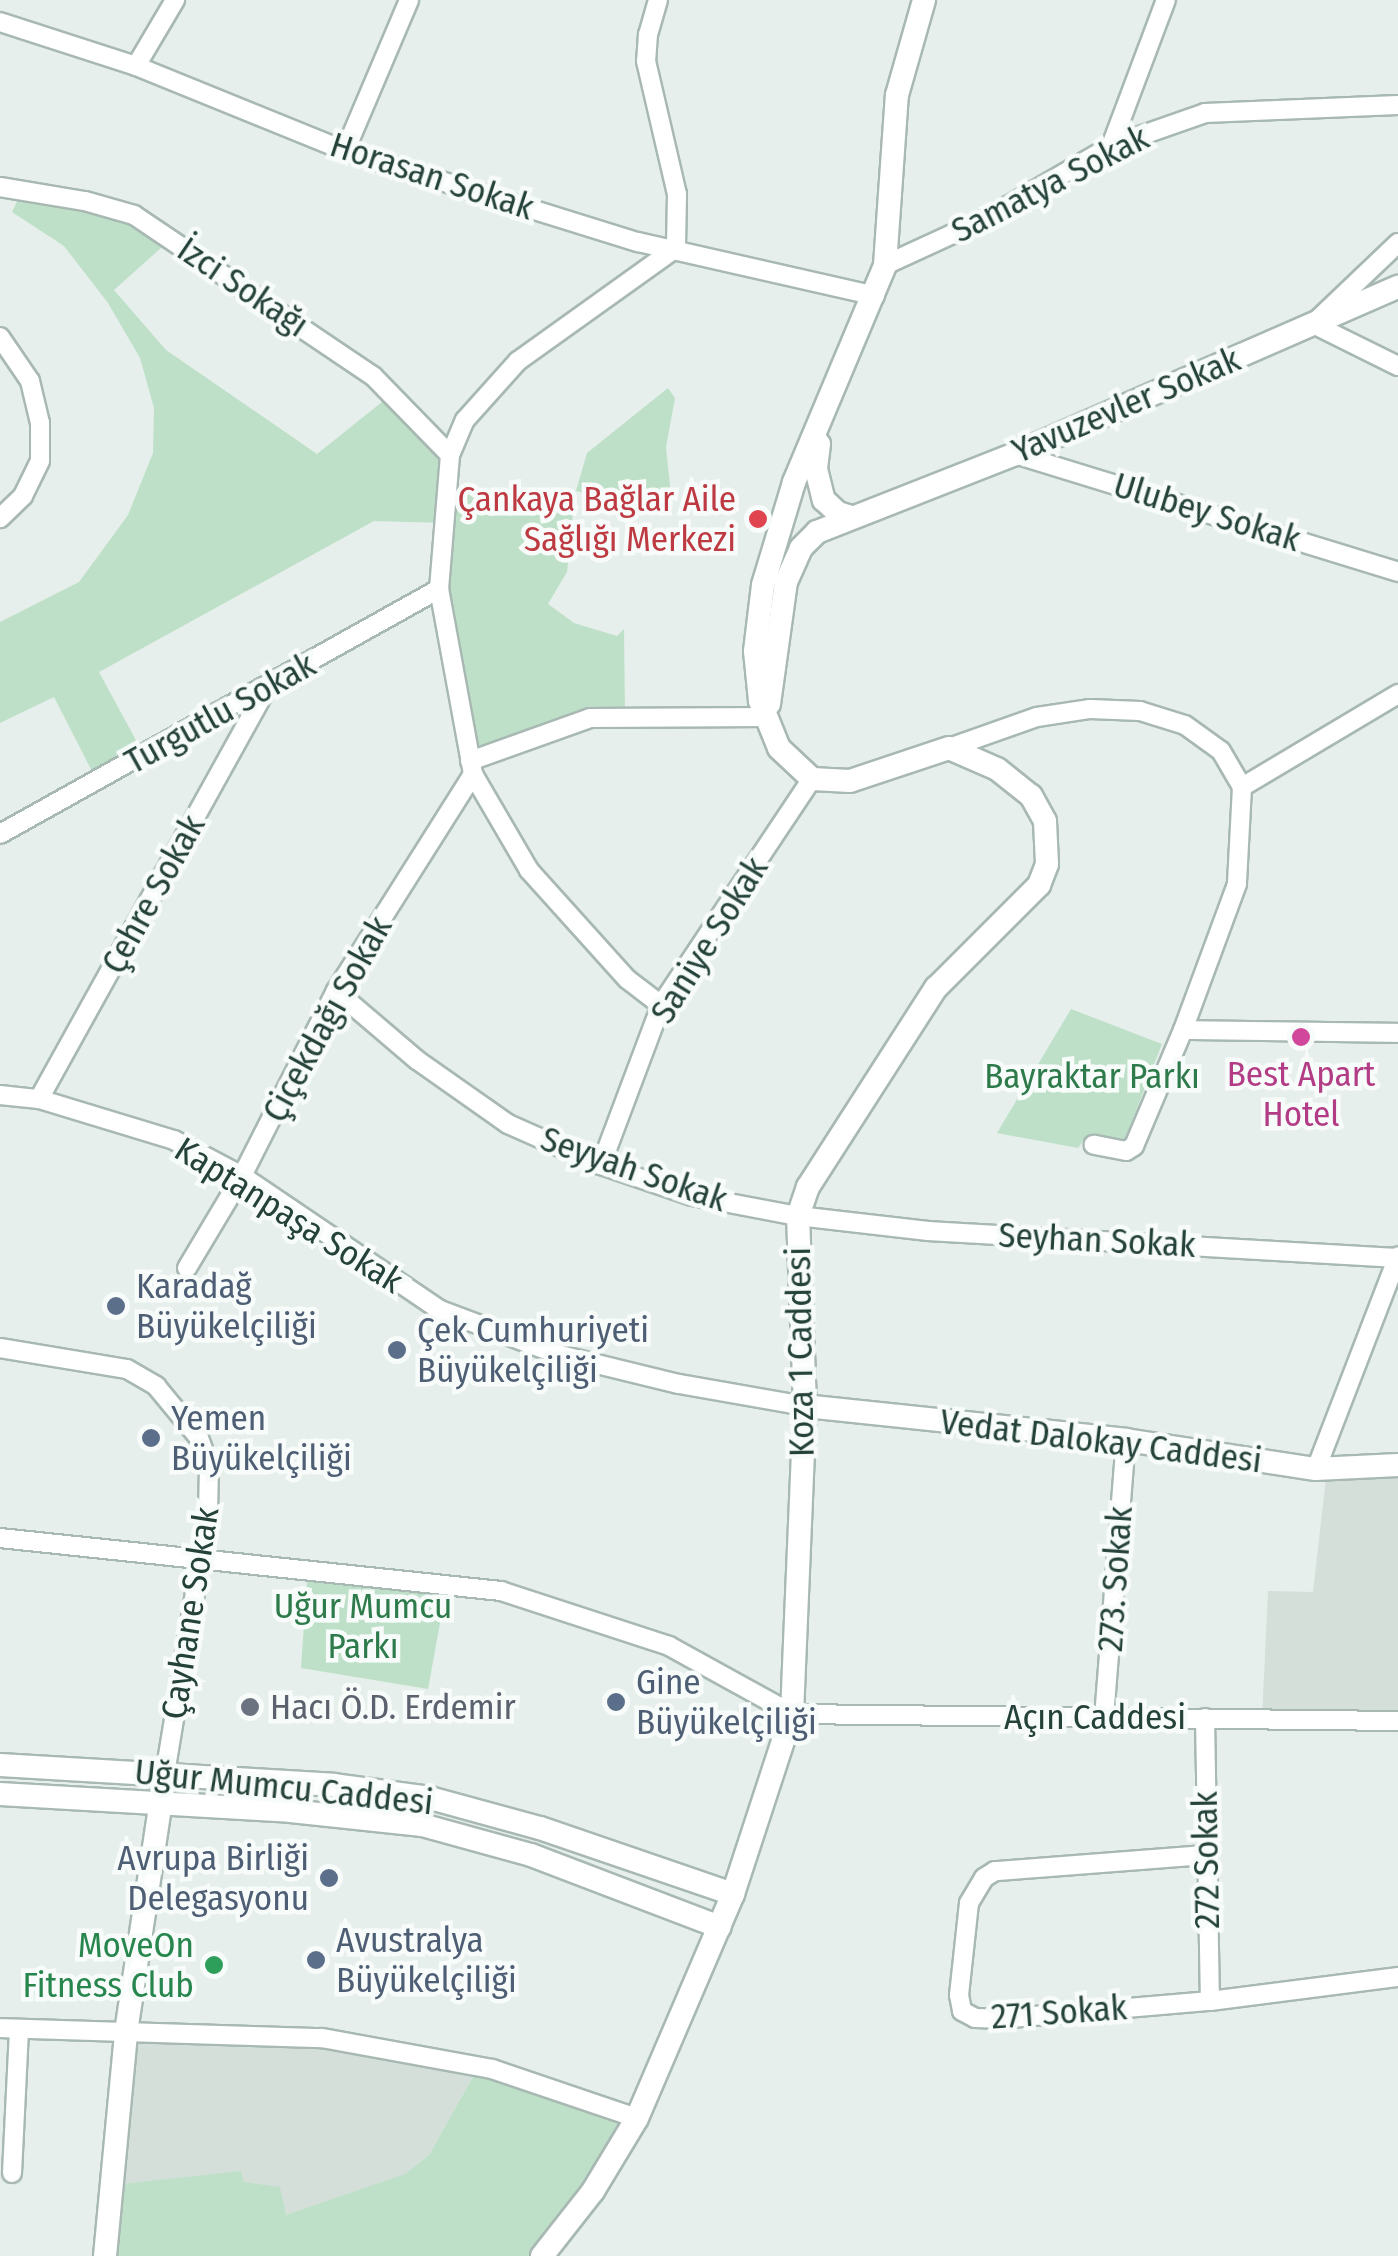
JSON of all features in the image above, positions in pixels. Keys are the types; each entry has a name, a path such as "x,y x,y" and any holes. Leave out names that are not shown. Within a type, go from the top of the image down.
{"main road":[{"path":"924,0 897,95 886,265 780,520 763,585 754,651 760,701 780,748 812,780 850,782 949,748"},
{"name":"Yavuzevler Sokak","path":"767,717 781,601 794,562 817,532 1016,454 1398,287"},
{"path":"823,421 816,470 818,484 830,508 851,517"},
{"name":"Koza 1 Caddesi","path":"543,2254 594,2191 637,2118 733,1894 792,1714 804,1406 798,1216 830,1147 936,988 1038,885 1047,864 1044,821 1031,796 997,768 949,748"},
{"name":"Vedat Dalokay Caddesi","path":"804,1406 1126,1440 1316,1469 1398,1465"},
{"name":"Uğur Mumcu Caddesi","path":"0,1765 333,1785 430,1798 540,1828 733,1894"},
{"name":"Çayhane Sokak","path":"105,2256 126,2032 165,1774"},
{"name":"Uğur Mumcu Caddesi","path":"0,1794 326,1813 422,1825 530,1855 720,1927"}],"street":[{"path":"136,66 175,0"},
{"path":"345,151 409,0"},
{"path":"658,0 648,34 646,62 676,194 676,248 518,361 464,420 450,455 439,589 472,767 529,870 601,953 660,1005"},
{"path":"1111,146 1166,0"},
{"name":"Horasan Sokak","path":"0,22 136,66 345,151 638,242 875,296"},
{"name":"Samatya Sokak","path":"886,265 987,218 1111,146 1204,114 1298,106 1398,106"},
{"name":"İzci Sokağı","path":"0,187 85,201 134,215 373,376 450,455"},
{"path":"1398,242 1313,324 1398,366"},
{"path":"0,337 30,381 40,423 40,461 23,496 0,518"},
{"name":"Ulubey Sokak","path":"1016,454 1398,572"},
{"name":"Turgutlu Sokak","path":"0,834 439,589"},
{"name":"Çehre Sokak","path":"39,1100 266,688"},
{"path":"1242,787 1398,694"},
{"path":"949,748 1037,717 1090,710 1140,710 1185,725 1221,750 1242,787 1236,884 1183,1030 1134,1146 1126,1151 1094,1146"},
{"path":"472,767 547,730 590,718 767,717"},
{"name":"Çiçekdağı Sokak","path":"187,1268 242,1176 336,991 472,767"},
{"name":"Saniye Sokak","path":"601,1165 660,1005 812,780"},
{"name":"Seyyah Sokak","path":"336,991 416,1060 508,1124 601,1165 692,1196 798,1216"},
{"path":"1183,1030 1398,1033"},
{"name":"Kaptanpaşa Sokak","path":"0,1095 39,1100 174,1140 242,1176 440,1310 560,1355 678,1384 804,1406"},
{"name":"Seyhan Sokak","path":"798,1216 928,1231 1398,1258"},
{"path":"1316,1469 1398,1258"},
{"name":"Çayhane Sokak","path":"0,1348 126,1369 169,1398 199,1438 209,1466 202,1556 165,1774"},
{"name":"273. Sokak","path":"1104,1718 1126,1440"},
{"path":"0,1538 202,1556 501,1591 669,1646 792,1714"},
{"name":"Açın Caddesi","path":"792,1714 1398,1721"},
{"name":"272 Sokak","path":"1205,1718 1210,2001"},
{"name":"271 Sokak","path":"1205,1855 994,1871 974,1888 970,1903 960,1995 962,2011 975,2018 999,2019 1210,2001 1398,1978"},
{"path":"12,2172 9,2028 296,2035 407,2051 492,2069 637,2118"}],"shaded area":[{"path":"1398,1465 1398,1721 1262,1719 1268,1591 1313,1592 1327,1469"},
{"path":"126,2032 296,2035 479,2066 429,2155 405,2174 285,2215 113,2185"}],"green space":[{"path":"22,191 85,201 171,239 114,290 166,350 317,454 392,394 450,455 448,487 574,502 567,572 548,604 574,623 617,636 624,629 625,716 470,761 439,589 444,523 374,521 99,672 144,755 97,781 54,697 0,723 0,622 79,582 128,515 153,453 154,408 140,358 108,303 64,246 12,212"},
{"path":"668,388 675,398 666,447 673,514 576,491 587,453"},
{"name":"Bayraktar Parkı","path":"1071,1009 1162,1044 1123,1144 1086,1137 1078,1148 997,1133"},
{"name":"Uğur Mumcu Parkı","path":"308,1568 447,1585 428,1689 301,1668"},
{"path":"479,2066 637,2118 540,2256 105,2256 113,2185 241,2171 244,2182 280,2187 286,2215 405,2174 429,2155"}],"place":[{"name":"Çankaya Bağlar Aile Sağlığı Merkezi","path":"758,519"},
{"name":"Best Apart Hotel","path":"1301,1037"},
{"name":"Karadağ Büyükelçiliği","path":"116,1306"},
{"name":"Çek Cumhuriyeti Büyükelçiliği","path":"397,1350"},
{"name":"Yemen Büyükelçiliği","path":"151,1438"},
{"name":"Gine Büyükelçiliği","path":"616,1702"},
{"name":"Hacı Ö.D. Erdemir","path":"250,1707"},
{"name":"Avrupa Birliği Delegasyonu","path":"329,1878"},
{"name":"Avustralya Büyükelçiliği","path":"316,1960"},
{"name":"MoveOn Fitness Club","path":"214,1965"}]}
